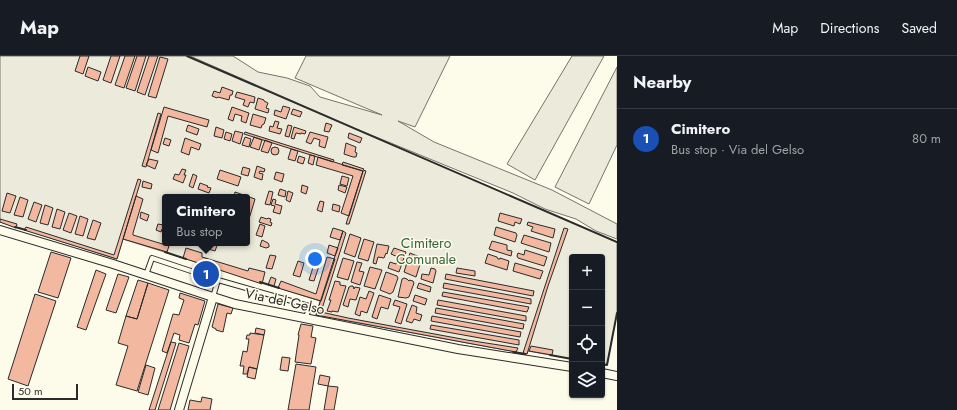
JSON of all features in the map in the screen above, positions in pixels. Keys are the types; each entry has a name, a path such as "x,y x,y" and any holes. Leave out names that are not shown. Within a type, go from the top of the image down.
{"street":[{"name":"Via del Gelso","path":"0,230 236,304 458,349 569,367"},
{"path":"179,410 213,297"},
{"path":"605,374 617,376"}],"lane":[{"path":"146,275 152,258 218,280 309,306 306,319"},
{"path":"213,297 218,280"}],"green space":[{"name":"Cimitero Comunale","path":"0,56 187,56 617,242 617,313 607,365 605,365 605,254 569,254 569,358 528,351 527,354 316,315 320,301 123,239 117,259 0,222"},
{"path":"190,56 233,56 258,72 287,78 310,86 320,97 382,115 295,78 306,56 450,56 415,127 398,121 434,142 552,190 617,224 617,239 596,231 576,219 545,209 513,193 359,130"},
{"path":"572,56 604,56 535,180 507,164"},
{"path":"617,67 617,145 589,204 555,187"}],"building":[{"path":"80,56 89,56 83,74 75,71"},
{"path":"111,56 120,56 111,83 103,80"},
{"path":"125,56 135,56 124,88 115,85"},
{"path":"137,56 146,56 135,91 126,88"},
{"path":"149,56 158,56 145,95 137,92"},
{"path":"160,57 168,59 156,98 148,96"},
{"path":"88,67 101,72 98,81 85,76"},
{"path":"222,87 233,91 229,100 212,96 214,91 220,93"},
{"path":"237,92 255,97 254,103 250,102 248,107 243,105 245,100 235,97"},
{"path":"258,98 268,103 266,108 269,109 268,113 255,109"},
{"path":"283,106 290,108 286,119 274,115 275,110 281,112"},
{"path":"164,107 209,120 207,127 168,116 158,153 151,150"},
{"path":"232,107 249,113 246,123 241,121 242,116 235,114 233,121 228,119"},
{"path":"293,109 302,112 300,117 291,114"},
{"path":"158,113 161,114 146,167 142,166"},
{"path":"253,114 266,118 261,128 250,125"},
{"path":"275,121 279,122 277,128 282,129 280,134 269,131 270,126 273,127"},
{"path":"326,123 332,125 329,132 324,131"},
{"path":"188,125 199,129 197,135 186,131"},
{"path":"288,125 292,126 289,137 285,136"},
{"path":"216,127 224,130 222,138 214,136"},
{"path":"294,127 306,131 305,134 296,133 294,139 291,138"},
{"path":"235,131 243,133 240,144 232,141"},
{"path":"226,132 232,134 230,141 224,139"},
{"path":"245,132 334,160 333,162 244,134"},
{"path":"310,132 328,137 325,148 319,146 320,140 314,138 311,144 306,142"},
{"path":"349,133 362,138 360,143 348,138"},
{"path":"245,137 251,139 249,147 242,145"},
{"path":"254,137 262,140 259,150 250,147"},
{"path":"165,138 171,140 169,146 163,144"},
{"path":"185,138 201,144 199,150 191,147 189,155 181,152"},
{"path":"265,140 272,143 268,153 261,151"},
{"path":"346,143 356,147 356,157 344,154"},
{"path":"275,147 278,148 278,154 275,155 272,154 271,151 272,148"},
{"path":"291,149 298,151 295,161 288,159"},
{"path":"310,155 315,156 313,165 308,163"},
{"path":"299,156 305,158 303,164 297,162"},
{"path":"318,157 363,171 349,216 341,213 353,176 316,165"},
{"path":"149,159 158,161 155,169 146,165"},
{"path":"343,162 366,171 349,224 346,224 363,171 342,165"},
{"path":"257,166 265,169 264,172 260,171 259,173 263,174 262,180 254,177"},
{"path":"243,167 250,169 248,176 241,174"},
{"path":"182,169 186,170 183,183 173,179 175,174 179,175"},
{"path":"220,170 241,177 238,186 217,179"},
{"path":"276,172 284,174 282,182 274,179"},
{"path":"193,174 197,176 193,188 189,186"},
{"path":"342,176 349,178 347,186 340,184"},
{"path":"138,179 141,180 117,259 24,230 26,227 114,255"},
{"path":"143,181 152,184 151,189 142,187"},
{"path":"200,183 211,188 209,193 198,189"},
{"path":"302,185 308,187 306,194 301,192"},
{"path":"339,185 347,187 345,193 338,190"},
{"path":"280,189 286,191 285,197 278,195"},
{"path":"269,191 273,192 270,205 265,204"},
{"path":"288,191 293,193 290,202 286,200"},
{"path":"7,193 16,196 10,213 2,211"},
{"path":"136,196 143,199 133,235 162,244 162,246 169,246 167,252 123,239"},
{"path":"20,197 28,200 23,217 14,215"},
{"path":"250,197 255,199 250,216"},
{"path":"273,199 276,200 275,204 282,206 280,214 273,212 275,206 271,205"},
{"path":"320,201 324,202 322,212 317,210"},
{"path":"34,202 42,205 36,222 28,219"},
{"path":"333,204 340,206 339,212 332,210"},
{"path":"45,205 53,208 48,225 40,223"},
{"path":"57,209 65,212 60,229 52,227"},
{"path":"141,212 149,215 147,221 140,218"},
{"path":"69,213 77,216 71,233 63,230"},
{"path":"500,213 522,219 520,224 515,222 514,226 498,221"},
{"path":"80,216 88,219 83,236 75,234"},
{"path":"261,217 271,219 271,226 259,222"},
{"path":"0,219 17,224 16,228 0,222"},
{"path":"93,220 101,223 95,240 87,238"},
{"path":"528,222 555,229 553,238 531,231 533,227 527,225"},
{"path":"158,224 162,225 161,232 156,230"},
{"path":"260,224 265,226 262,237 256,235"},
{"path":"496,227 516,233 517,235 515,242 494,235"},
{"path":"333,228 343,231 340,240 330,237"},
{"path":"564,228 568,229 548,286 527,354 523,353"},
{"path":"343,231 346,233 321,312 467,340 518,348 516,352 316,315"},
{"path":"350,234 361,238 355,257 344,253"},
{"path":"524,235 551,243 549,252 521,243"},
{"path":"364,239 374,242 368,261 358,258"},
{"path":"262,240 268,243 269,247 266,248 260,246"},
{"path":"492,241 507,245 507,250 512,251 511,256 489,249"},
{"path":"377,244 389,246 387,254 386,253 384,258 378,257 376,264 373,263"},
{"path":"329,245 338,248 335,256 327,253"},
{"path":"206,246 217,246 215,251 205,248"},
{"path":"186,248 202,253 202,257 248,271 249,268 265,272 262,284 183,258"},
{"path":"394,248 406,252 399,272 388,268 390,262 396,264 398,257 391,254"},
{"path":"525,250 547,257 544,266 518,258 518,253 524,255"},
{"path":"51,252 71,258 58,298 38,292"},
{"path":"410,253 422,258 416,277 404,272"},
{"path":"488,254 497,257 498,259 500,258 509,261 507,270 485,263"},
{"path":"270,255 276,256 272,269 266,268"},
{"path":"327,257 335,259 321,301 278,288 281,281 316,294"},
{"path":"343,258 354,261 348,280 337,277"},
{"path":"298,261 304,263 300,277 293,275"},
{"path":"357,262 362,263 359,271 364,272 360,285 351,282"},
{"path":"515,263 543,271 540,279 513,271"},
{"path":"314,264 319,266 314,281 309,280"},
{"path":"370,267 382,270 375,289 364,286"},
{"path":"431,268 435,269 436,271 433,283 421,279 422,274 429,275"},
{"path":"457,268 475,271 475,276 456,273"},
{"path":"96,270 106,274 86,330 77,327"},
{"path":"386,272 397,276 398,278 393,292 390,294 380,290"},
{"path":"118,274 129,277 116,313 106,310"},
{"path":"446,274 534,291 533,296 445,279"},
{"path":"271,277 276,279 274,286 268,285"},
{"path":"404,278 409,281 413,281 414,283 409,297 406,298 398,297 402,279"},
{"path":"138,280 148,283 137,319 126,316"},
{"path":"335,281 340,282 340,285 346,286 338,312 332,312 327,311"},
{"path":"148,283 169,290 137,391 116,385 128,346 118,343 126,316 137,319"},
{"path":"419,283 431,287 430,292 417,288"},
{"path":"444,283 531,299 531,304 443,288"},
{"path":"353,286 354,289 355,287 360,288 356,300 350,299 348,307 343,305 349,287"},
{"path":"369,291 374,293 367,313 361,311 360,316 355,314 360,297 366,299"},
{"path":"443,292 529,307 527,312 442,296"},
{"path":"180,293 205,301 198,325 195,324 189,343 179,340 180,335 174,333 167,353 162,351 173,314 179,315 184,300 179,298"},
{"path":"35,294 56,301 28,386 8,379"},
{"path":"379,295 391,299 388,309 381,307 377,319 372,317"},
{"path":"415,295 427,299 425,305 413,301"},
{"path":"395,300 407,304 401,324 395,322 400,307 393,305"},
{"path":"438,300 526,316 526,321 437,305"},
{"path":"218,304 233,308 231,314 227,313 223,332 212,327"},
{"path":"412,305 417,307 416,313 422,315 420,321 414,319 412,323 406,321"},
{"path":"436,308 524,324 523,329 435,313"},
{"path":"432,316 521,332 520,337 431,321"},
{"path":"301,324 313,326 311,337 316,338 311,364 295,362 298,335"},
{"path":"431,325 519,340 519,345 430,329"},
{"path":"256,328 265,330 264,335 255,333"},
{"path":"250,333 264,335 257,369 249,367 247,374 243,374 244,366 240,366 243,351 247,352 249,339 246,339 247,335 250,335"},
{"path":"171,342 176,343 155,410 149,410"},
{"path":"179,343 189,346 170,410 158,410"},
{"path":"531,346 553,350 552,355 529,351"},
{"path":"282,357 290,358 288,371 280,370"},
{"path":"296,364 316,367 309,410 288,410"},
{"path":"146,365 155,368 148,395 138,392"},
{"path":"249,367 257,369 255,379 247,377"},
{"path":"320,375 330,377 328,386 318,384"},
{"path":"328,386 338,387 334,410 324,410"},
{"path":"202,397 212,399 210,410 188,410 190,400 201,402"}],"wall":[{"path":"187,56 617,242"},
{"path":"15,227 26,230"},
{"path":"165,252 186,259"},
{"path":"260,282 279,288"},
{"path":"605,365 607,365 617,313"},
{"path":"513,352 525,354"},
{"path":"550,355 569,358"}],"place":[{"name":"Cimitero","path":"206,274"}]}
